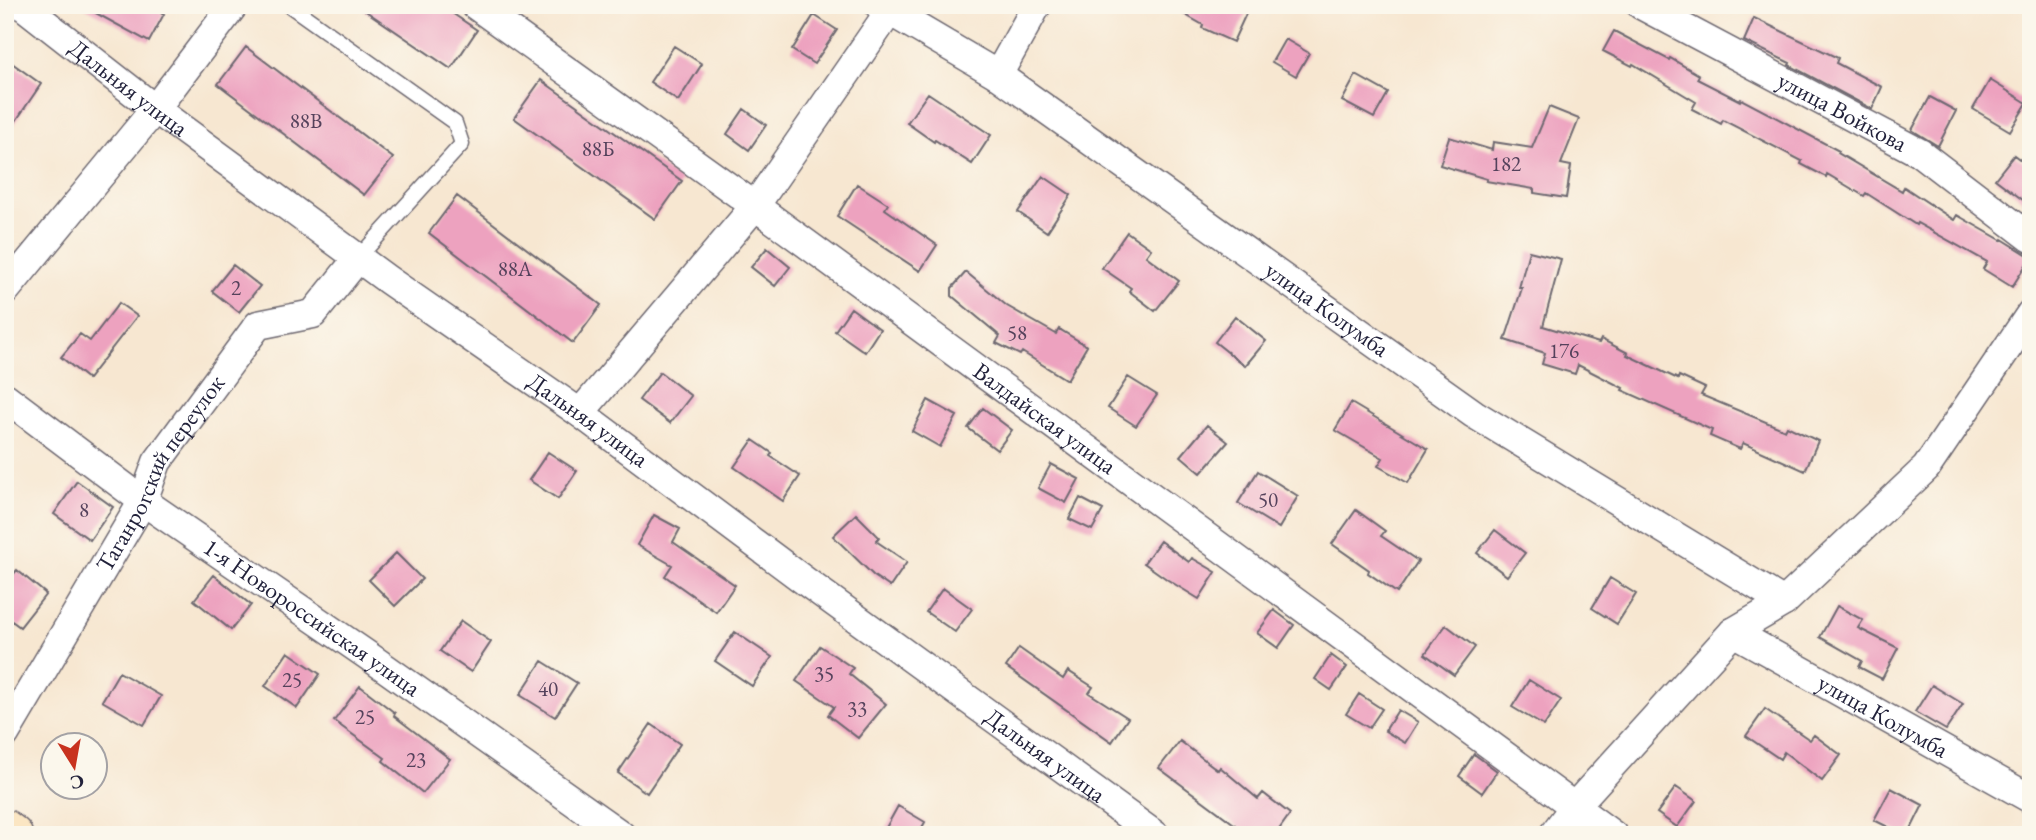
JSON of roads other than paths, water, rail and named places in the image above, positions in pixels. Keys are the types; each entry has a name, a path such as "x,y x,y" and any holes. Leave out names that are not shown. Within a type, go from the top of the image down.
{"street":[{"name":"Дальняя улица","path":"22,5 155,108 358,258 580,413 804,581 1155,835"},
{"path":"5,291 155,108 234,5"},
{"name":"Валдайская улица","path":"475,5 755,206 1612,835"},
{"path":"998,75 1037,5"},
{"name":"улица Войкова","path":"1641,5 1920,153 2031,238"},
{"path":"580,413 755,206 884,8"},
{"name":"улица Колумба","path":"884,8 998,75 1474,414 1784,602"},
{"name":"Таганрогский переулок","path":"5,734 143,501 157,462 258,325 313,314 358,258"},
{"path":"1553,835 1574,807 1733,632 1784,602 1926,468 2031,313"},
{"name":"1-я Новороссийская улица","path":"5,397 143,501 621,835"},
{"name":"улица Колумба","path":"1733,632 2031,799"},
{"path":"5,829 13,835"}],"lane":[{"path":"289,5 455,123 462,144 358,258"}]}
